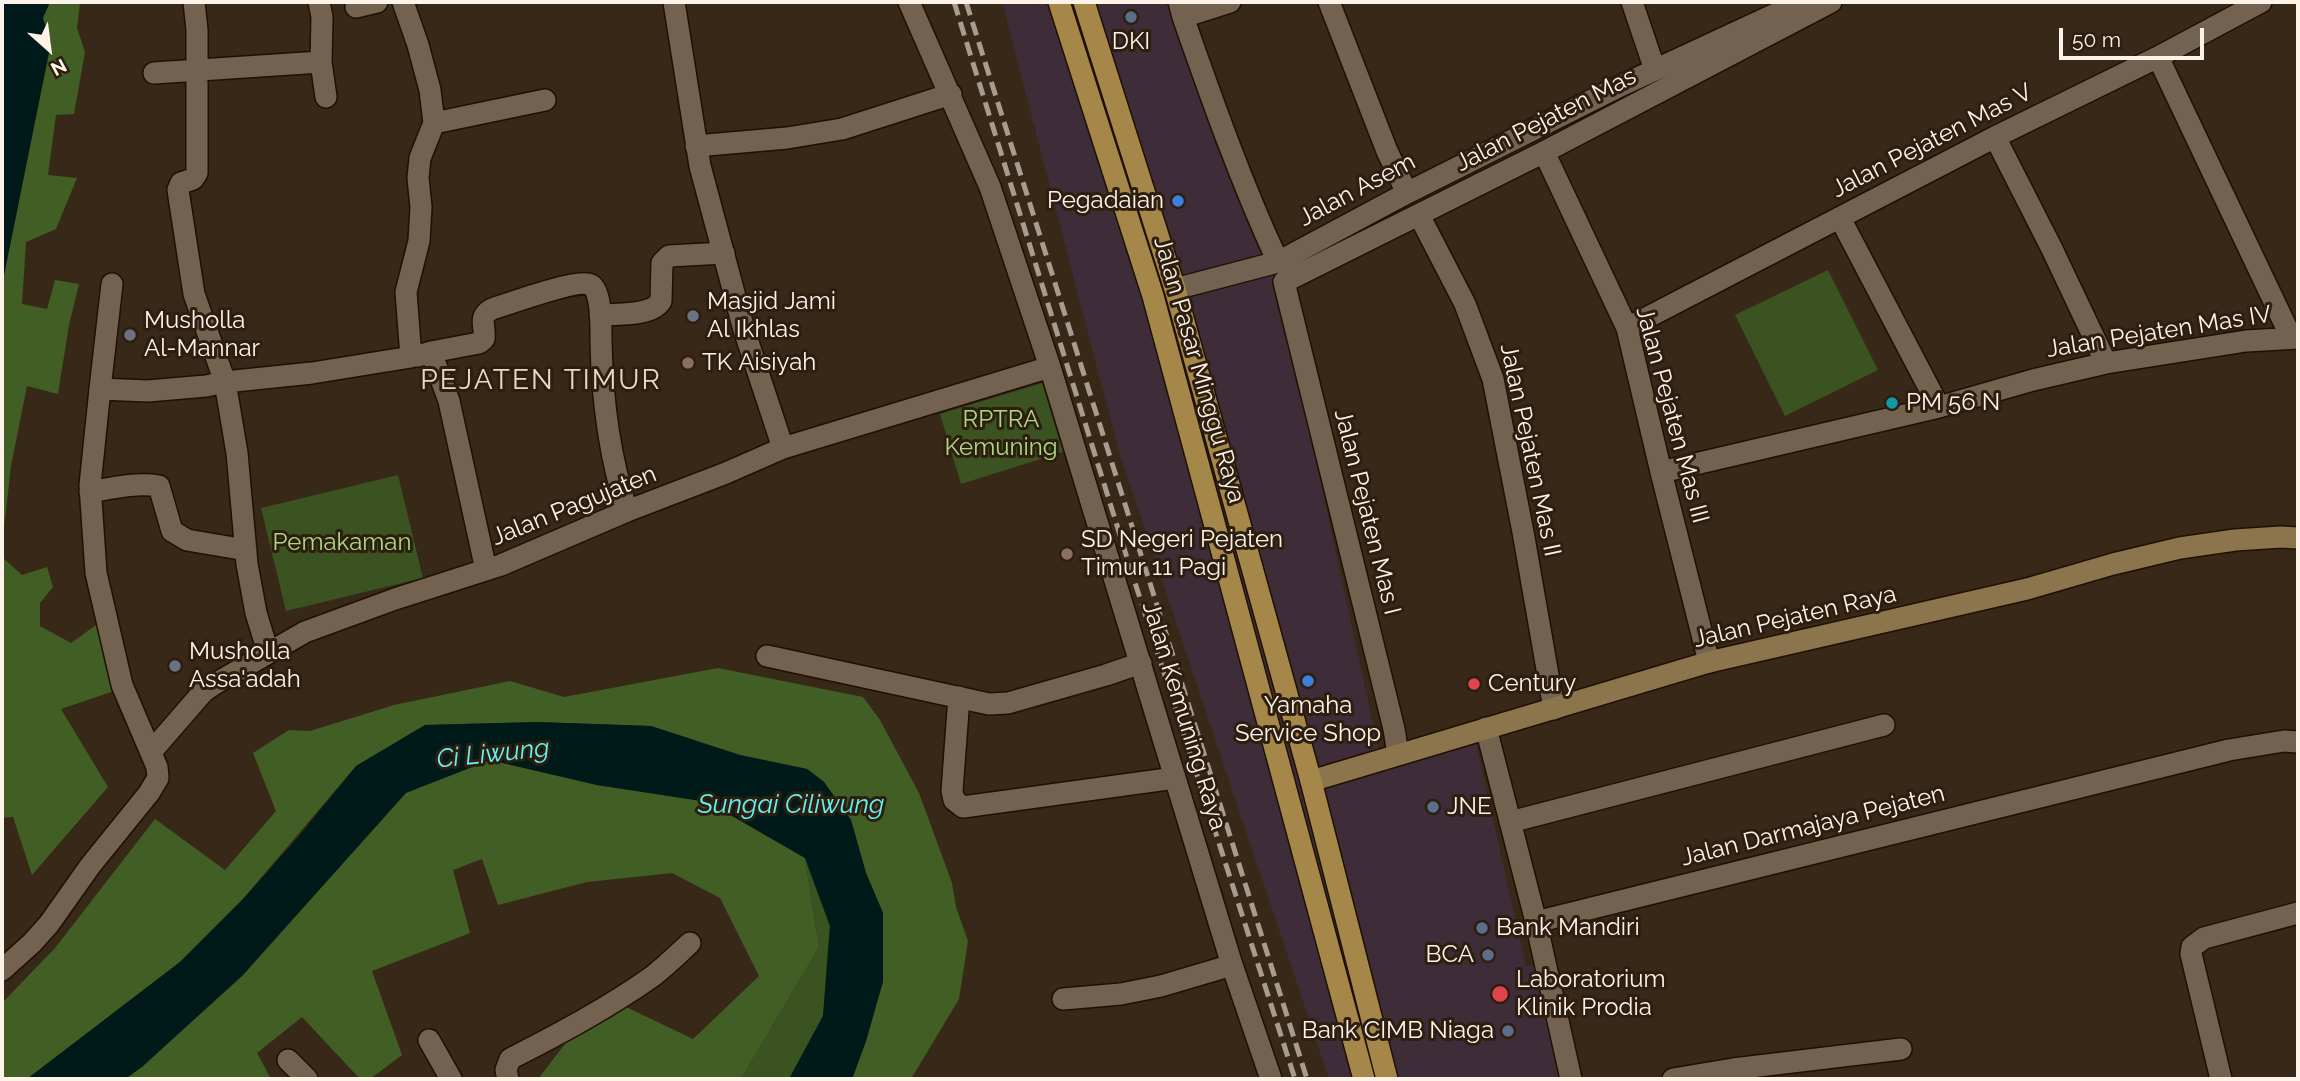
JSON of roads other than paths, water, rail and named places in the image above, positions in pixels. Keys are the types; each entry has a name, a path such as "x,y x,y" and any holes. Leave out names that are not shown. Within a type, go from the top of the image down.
{"main road":[{"name":"Jalan Pasar Minggu Raya","path":"1059,2 1153,296 1364,1079"},
{"name":"Jalan Pasar Minggu Raya","path":"1084,2 1175,289 1315,779 1387,1079"},
{"name":"Jalan Pejaten Raya","path":"1315,779 1709,662 2026,589 2180,548 2235,540 2298,538"}],"street":[{"path":"194,2 197,30 197,173 193,179 180,183 178,190 194,295 225,382 237,453 246,550 256,613 268,652"},
{"path":"319,2 322,17 321,62 326,97"},
{"path":"356,7 377,2"},
{"path":"402,2 418,45 430,90 434,124 420,158 419,242 406,292 421,355 449,401 486,570"},
{"path":"674,2 696,146 744,330 783,448"},
{"name":"Jalan Kemuning Raya","path":"909,2 990,187 1050,367 1232,965 1271,1079"},
{"path":"1181,10 1230,2"},
{"path":"1329,2 1387,151 1407,193"},
{"path":"1632,2 1656,70"},
{"name":"Jalan Asem","path":"1279,269 1407,193 1801,2"},
{"name":"Jalan Pejaten Mas","path":"1279,269 1419,215 1831,2"},
{"name":"Jalan Pejaten Mas V","path":"1628,328 2261,2"},
{"name":"Jalan Pejaten Mas I","path":"1181,10 1214,107 1279,269 1390,715 1394,756"},
{"path":"2158,57 2294,333"},
{"path":"154,73 321,62"},
{"path":"696,146 842,130 951,94"},
{"path":"434,124 545,100"},
{"path":"1995,137 2106,363"},
{"name":"Jalan Pejaten Mas III","path":"1544,152 1628,328 1709,662"},
{"name":"Jalan Pejaten Mas II","path":"1419,215 1465,304 1493,379 1554,709"},
{"path":"1840,218 1939,407"},
{"path":"600,315 649,310 658,306 661,300 662,263 669,256 724,253"},
{"path":"1175,289 1250,268 1279,269"},
{"path":"100,389 148,391 206,386 312,373 479,343 484,340 482,319 485,313 568,286 587,283 596,291 600,315 604,413 615,473 626,511"},
{"path":"2,970 49,924 158,778 157,767 121,685 96,573 90,492 112,284"},
{"name":"Jalan Pejaten Mas IV","path":"1661,472 1939,407 2033,380 2106,363 2294,333"},
{"name":"Jalan Pagujaten","path":"151,752 203,692 305,632 486,570 626,511 726,474 783,448 1050,367"},
{"path":"90,492 125,486 159,486 172,531 187,540 246,550"},
{"path":"767,656 989,704 1008,703 1141,663"},
{"path":"959,697 952,791 954,800 963,807 1175,778"},
{"path":"1510,822 1884,725"},
{"path":"1486,729 1536,922 1571,1079"},
{"name":"Jalan Darmajaya Pejaten","path":"1536,922 2229,750 2284,741 2298,742"},
{"path":"2221,1079 2191,954 2194,944 2204,938 2298,914"},
{"path":"508,1079 506,1070 510,1059 561,1033 654,975 690,943"},
{"path":"1063,999 1134,991 1232,965"},
{"path":"429,1040 451,1079"},
{"path":"1674,1079 1782,1071 1901,1049"},
{"path":"288,1060 307,1079"}],"water":[{"path":"2,2 50,2 43,18 51,42 2,285"},
{"name":"Sungai Ciliwung","path":"537,722 651,726 739,755 807,769 824,782 851,820 866,873 883,913 883,981 852,1079 789,1079 823,1016 830,926 805,858 708,802 597,785 490,760 406,793 242,976 142,1067 125,1079 27,1079 180,962 243,899 356,766 425,725"}],"railway":[{"path":"954,2 1129,564 1295,1079"},
{"path":"966,2 1307,1079"}],"place":[{"name":"DKI","path":"1131,17"},
{"name":"Pegadaian","path":"1178,201"},
{"name":"Masjid Jami Al Ikhlas","path":"693,316"},
{"name":"Musholla Al-Mannar","path":"130,335"},
{"name":"TK Aisiyah","path":"688,363"},
{"name":"PM 56 N","path":"1892,403"},
{"name":"SD Negeri Pejaten Timur 11 Pagi","path":"1067,554"},
{"name":"Musholla Assa'adah","path":"175,666"},
{"name":"Yamaha Service Shop","path":"1308,681"},
{"name":"Century","path":"1474,684"},
{"name":"JNE","path":"1433,807"},
{"name":"Bank Mandiri","path":"1482,928"},
{"name":"BCA","path":"1488,955"},
{"name":"Laboratorium Klinik Prodia","path":"1500,994"},
{"name":"Bank CIMB Niaga","path":"1508,1031"}],"district":[{"name":"PEJATEN TIMUR","path":"541,381"}],"park label":[{"name":"RPTRA Kemuning","path":"1001,434"},
{"name":"Pemakaman","path":"342,543"}],"water label":[{"name":"Ci Liwung","path":"493,754"}]}
